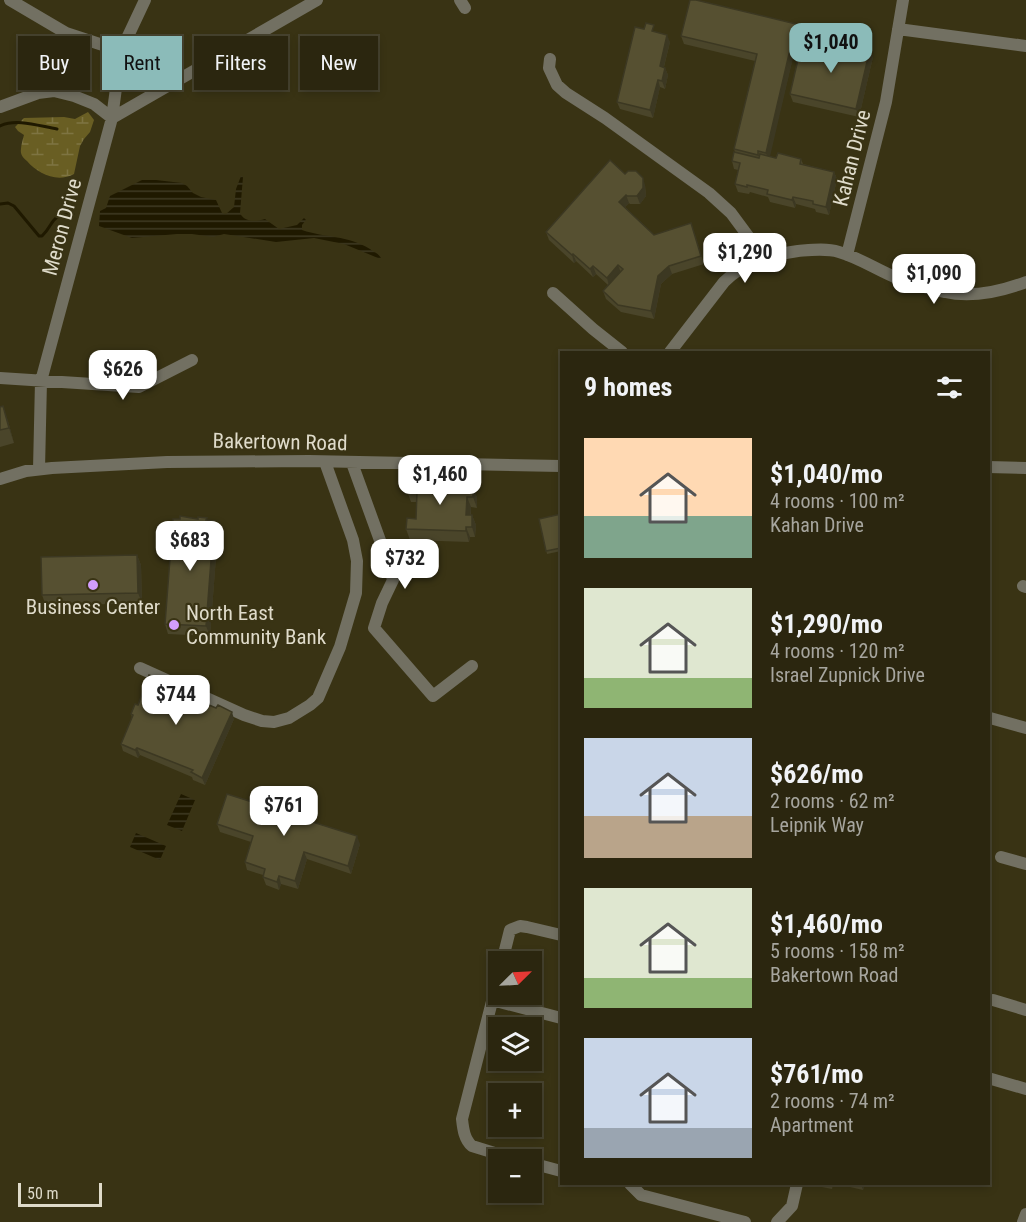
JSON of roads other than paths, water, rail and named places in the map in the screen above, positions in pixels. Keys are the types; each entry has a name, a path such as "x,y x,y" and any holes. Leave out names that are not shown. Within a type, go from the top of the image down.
{"street":[{"path":"10,0 66,33 102,45"},
{"name":"Meron Drive","path":"128,36 145,0"},
{"path":"0,107 38,93 54,91 94,104 112,118 317,0"},
{"name":"Kahan Drive","path":"847,255 886,102 903,0"},
{"path":"898,29 1026,46"},
{"path":"550,59 549,68 557,85 709,193 731,213 748,236 760,259"},
{"name":"Meron Drive","path":"39,469 41,381 112,118 116,90"},
{"path":"671,351 723,282 733,273 760,259 776,254 814,249 836,251 855,257 897,278 947,292 984,293 1026,282"},
{"path":"553,293 621,351"},
{"path":"0,378 139,387 192,360"},
{"name":"Bakertown Road","path":"0,479 39,469 178,461 560,466"},
{"path":"140,668 262,721 274,722 289,718 318,698 340,647 356,593 357,561 353,540 325,462"},
{"path":"352,463 393,580 374,628 433,696 472,666"},
{"path":"990,467 1026,468"},
{"path":"990,718 1026,728"},
{"path":"1001,857 1026,864"},
{"path":"505,951 510,930 520,926 560,935"},
{"path":"993,1000 1026,1010"},
{"path":"488,1151 469,1144 462,1119 491,1005"},
{"path":"511,1005 560,1018"},
{"path":"990,1079 1026,1089"},
{"path":"542,1166 560,1171"},
{"path":"631,1185 641,1196 745,1222"},
{"path":"777,1222 792,1206 798,1185"},
{"path":"1023,1222 1026,1214"}],"waterway":[{"path":"0,126 21,123 57,129"},
{"path":"0,204 8,203 14,206 39,236 42,236 56,218 73,214"}],"place":[{"name":"Business Center","path":"93,585"},
{"name":"North East Community Bank","path":"174,625"}]}
